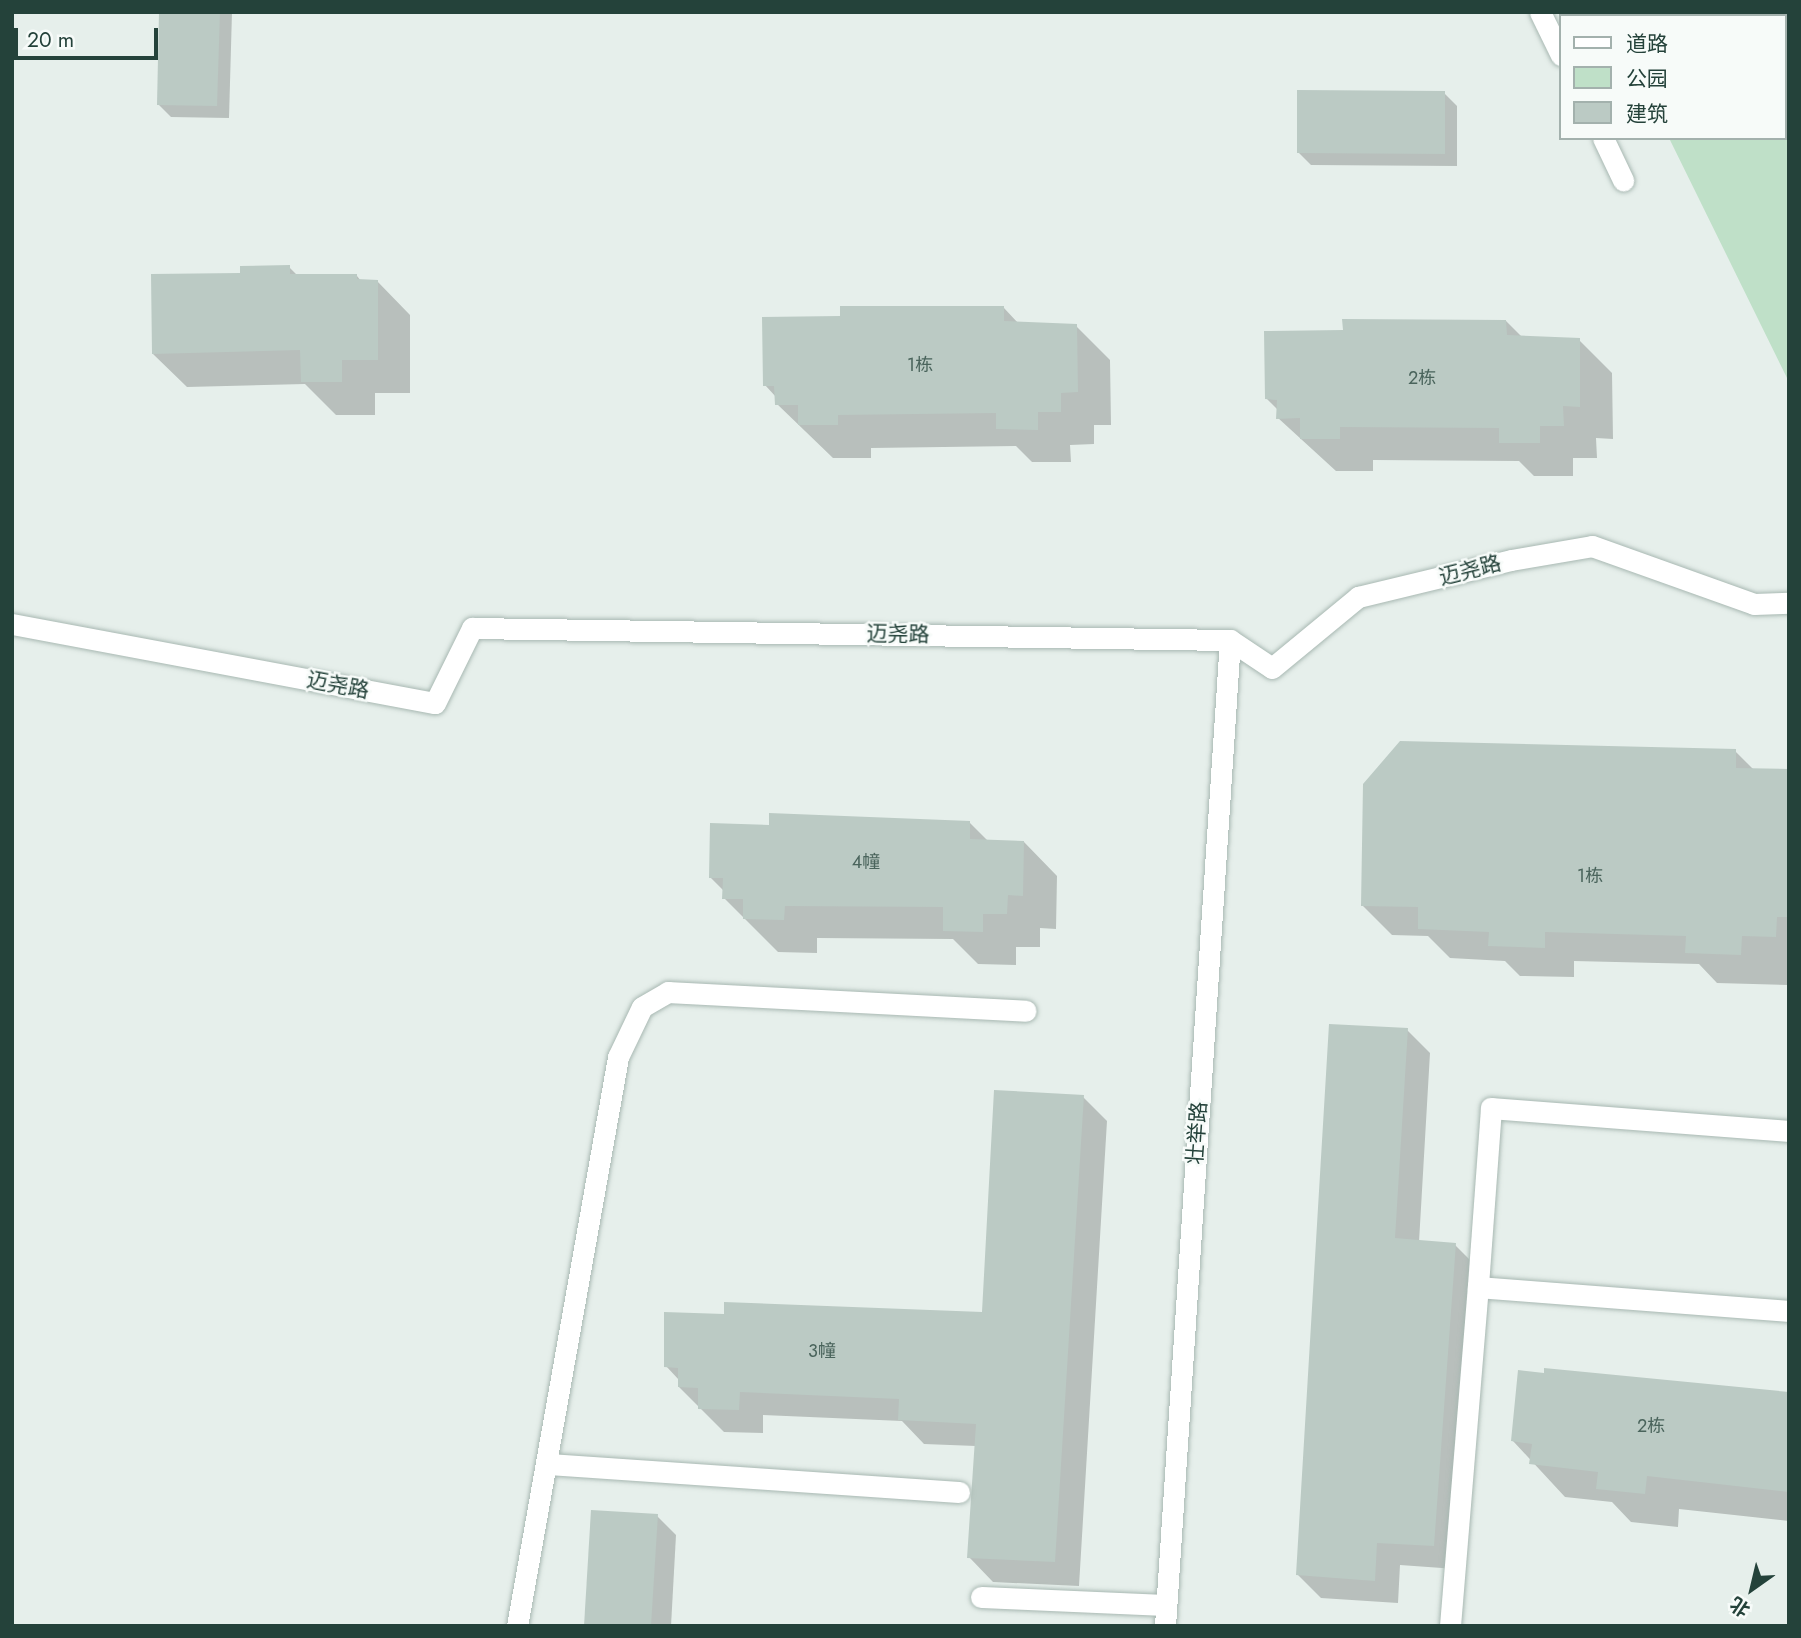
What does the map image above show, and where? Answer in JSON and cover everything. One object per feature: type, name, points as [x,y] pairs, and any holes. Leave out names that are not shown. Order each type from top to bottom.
[{"type":"street","points":[[1540,12],[1560,53]]},
{"type":"street","points":[[1604,140],[1623,180]]},
{"type":"street","name":"迈尧路","points":[[12,624],[435,703],[472,628],[1230,640],[1272,668],[1357,597],[1511,560],[1592,546],[1754,604],[1789,603]]},
{"type":"street","name":"壮举路","points":[[1165,1615],[1230,640]]},
{"type":"street","points":[[517,1626],[548,1464],[618,1057],[642,1007],[668,992],[1025,1011]]},
{"type":"street","points":[[1450,1626],[1491,1108],[1789,1131]]},
{"type":"street","points":[[1478,1287],[1789,1311]]},
{"type":"street","points":[[548,1464],[959,1492]]},
{"type":"street","points":[[981,1597],[1165,1615]]},
{"type":"green space","points":[[1607,12],[1789,12],[1789,382],[1670,140],[1787,140],[1787,14]]},
{"type":"building","points":[[159,12],[220,12],[217,106],[157,105]]},
{"type":"building","points":[[1297,90],[1445,91],[1445,154],[1297,153]]},
{"type":"building","points":[[290,265],[290,274],[357,274],[357,279],[378,280],[378,360],[342,360],[342,382],[301,382],[300,350],[152,354],[151,274],[240,273],[240,266]]},
{"type":"building","points":[[840,306],[1004,306],[1004,321],[1077,324],[1078,392],[1061,393],[1061,412],[1038,412],[1038,430],[996,429],[996,413],[838,415],[838,425],[798,425],[798,405],[775,405],[774,386],[763,386],[762,317],[840,316]]},
{"type":"building","points":[[1342,319],[1506,320],[1507,335],[1580,338],[1580,407],[1563,406],[1564,426],[1540,426],[1540,443],[1499,443],[1499,428],[1340,427],[1340,439],[1300,439],[1300,418],[1276,419],[1277,400],[1265,399],[1264,331],[1343,330]]},
{"type":"building","points":[[1400,741],[1736,749],[1736,768],[1789,769],[1789,917],[1777,917],[1776,937],[1742,936],[1741,955],[1685,953],[1686,936],[1545,932],[1545,948],[1488,946],[1489,932],[1418,929],[1418,907],[1361,906],[1363,784]]},
{"type":"building","points":[[769,813],[970,821],[970,839],[1024,841],[1023,896],[1008,895],[1007,914],[983,914],[983,932],[943,931],[943,907],[785,906],[784,920],[743,919],[743,899],[722,899],[723,878],[709,878],[710,823],[769,825]]},
{"type":"building","points":[[1329,1024],[1408,1028],[1395,1238],[1456,1243],[1434,1546],[1377,1543],[1375,1581],[1296,1575]]},
{"type":"building","points":[[994,1090],[1084,1095],[1055,1562],[967,1558],[976,1424],[898,1420],[899,1399],[740,1392],[739,1410],[698,1409],[698,1388],[678,1387],[678,1368],[664,1367],[664,1312],[724,1314],[724,1302],[982,1312]]},
{"type":"building","points":[[1544,1368],[1789,1392],[1789,1492],[1647,1476],[1645,1494],[1596,1489],[1598,1472],[1529,1464],[1532,1444],[1511,1441],[1518,1370],[1544,1373]]},
{"type":"building","points":[[591,1510],[658,1514],[651,1626],[584,1626]]}]
